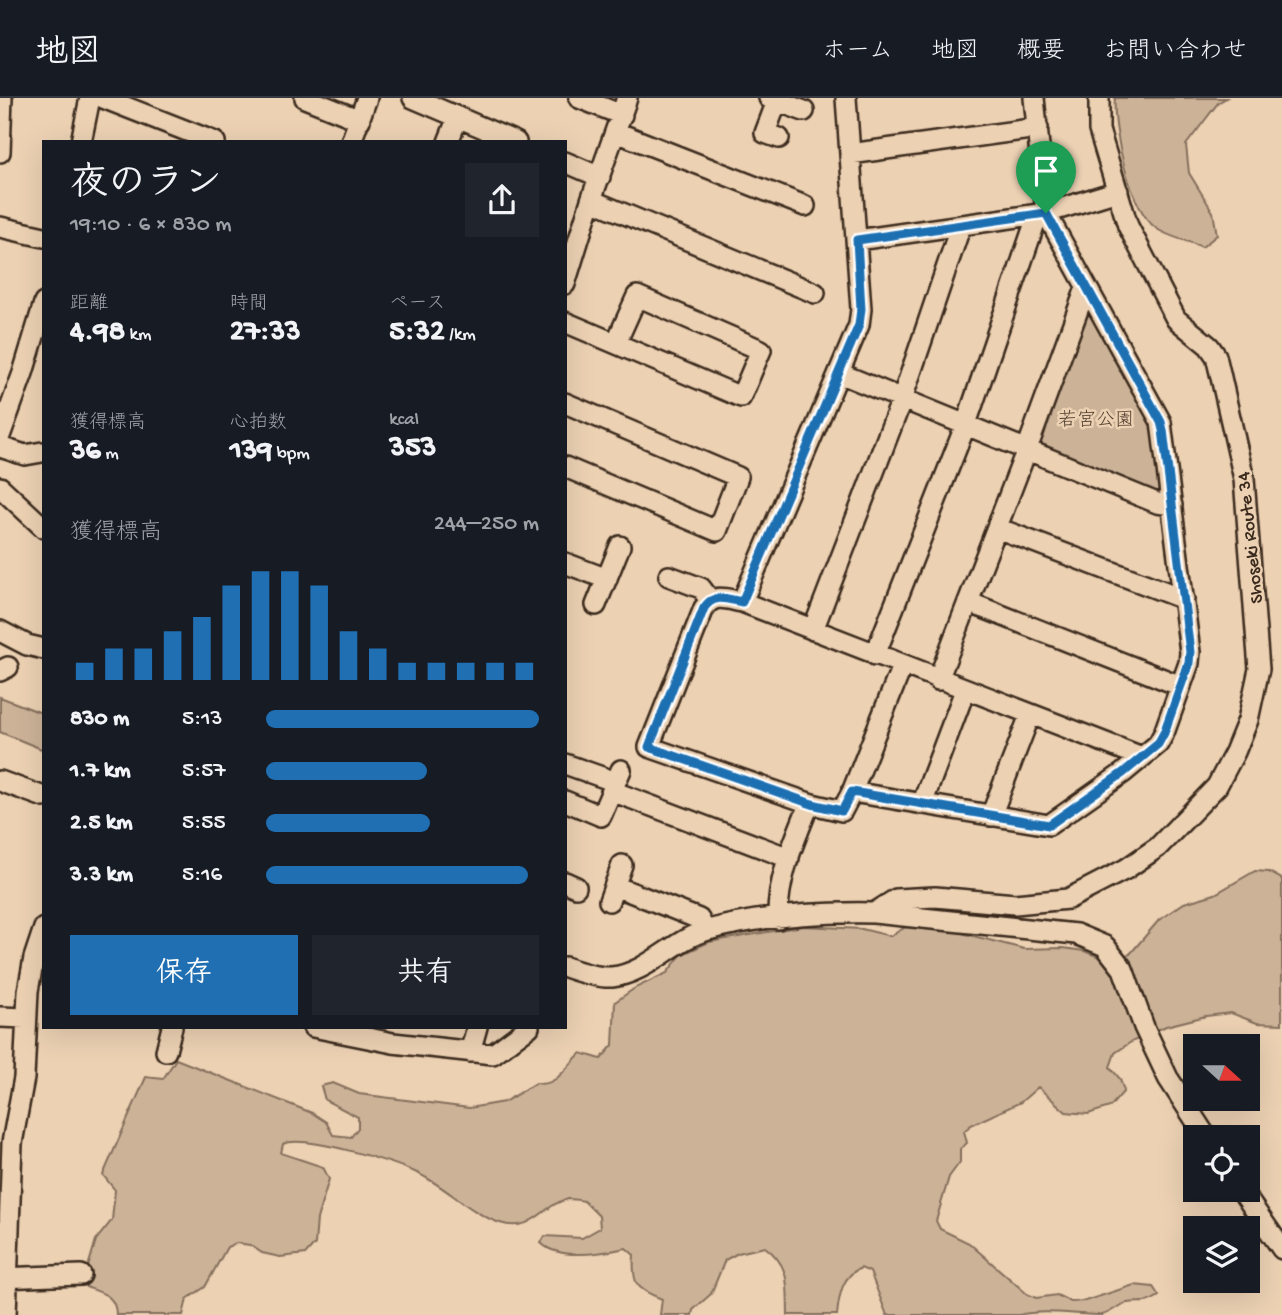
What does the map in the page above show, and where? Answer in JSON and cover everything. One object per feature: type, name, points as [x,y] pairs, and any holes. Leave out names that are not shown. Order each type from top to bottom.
[{"type":"street","points":[[0,152],[2,98]]},
{"type":"street","points":[[81,140],[90,98]]},
{"type":"street","points":[[103,98],[217,137]]},
{"type":"street","points":[[305,98],[360,120]]},
{"type":"street","points":[[352,140],[367,98]]},
{"type":"street","points":[[413,98],[511,140]]},
{"type":"street","points":[[579,98],[622,115],[805,206]]},
{"type":"street","points":[[742,602],[859,325],[861,309],[846,98]]},
{"type":"street","points":[[876,655],[966,425],[1042,214],[1034,98]]},
{"type":"street","name":"Shoseki Route 34","points":[[874,913],[896,899],[935,897],[1015,904],[1050,902],[1068,899],[1092,887],[1126,869],[1158,847],[1205,801],[1217,786],[1248,720],[1259,669],[1252,560],[1244,479],[1219,365],[1209,346],[1176,319],[1128,226],[1099,130],[1099,98]]},
{"type":"street","points":[[779,138],[765,132],[773,99],[804,111]]},
{"type":"street","points":[[567,271],[573,231],[591,201],[622,115]]},
{"type":"street","points":[[449,140],[458,117]]},
{"type":"street","points":[[850,153],[1038,128]]},
{"type":"street","points":[[567,163],[600,177]]},
{"type":"street","points":[[857,240],[1042,214],[1118,191]]},
{"type":"street","points":[[591,201],[815,293]]},
{"type":"street","points":[[852,792],[1049,825],[1123,773],[1158,744],[1189,663],[1184,599],[1161,422],[1087,288],[1042,214]]},
{"type":"street","points":[[813,630],[902,398],[961,225]]},
{"type":"street","points":[[0,227],[42,237]]},
{"type":"street","points":[[938,680],[1087,288]]},
{"type":"street","points":[[567,323],[741,397],[761,350],[637,296],[616,343]]},
{"type":"street","points":[[0,436],[38,349],[42,318]]},
{"type":"street","points":[[839,373],[1157,503],[1172,505]]},
{"type":"street","points":[[567,404],[738,477],[717,531],[567,468]]},
{"type":"street","points":[[0,447],[25,455],[42,452]]},
{"type":"street","points":[[0,487],[42,526]]},
{"type":"street","points":[[997,528],[1184,599]]},
{"type":"street","points":[[596,605],[620,546]]},
{"type":"street","points":[[567,564],[607,579]]},
{"type":"street","points":[[669,576],[701,588],[710,600]]},
{"type":"street","points":[[902,666],[842,811],[812,804],[649,747],[704,608],[716,597],[742,602],[1142,757]]},
{"type":"street","points":[[968,602],[1181,686]]},
{"type":"street","points":[[0,631],[27,645],[42,649]]},
{"type":"street","points":[[922,804],[965,690]]},
{"type":"street","points":[[991,816],[1030,715]]},
{"type":"street","points":[[567,765],[616,781],[789,858]]},
{"type":"street","points":[[0,781],[42,796]]},
{"type":"street","points":[[567,802],[601,816],[616,781]]},
{"type":"street","points":[[778,919],[777,896],[806,813],[812,804]]},
{"type":"street","points":[[622,865],[612,894],[699,919],[705,930]]},
{"type":"street","points":[[567,974],[610,977],[626,974],[705,930],[751,921],[841,913],[874,913],[1076,934],[1105,946],[1123,969],[1144,1027],[1168,1078],[1199,1125]]},
{"type":"street","points":[[6,1315],[6,1152],[24,1078],[25,1018],[34,958],[42,934]]},
{"type":"street","points":[[0,1017],[25,1018]]},
{"type":"street","points":[[166,1051],[172,1029]]},
{"type":"street","points":[[327,1029],[396,1035],[470,1052],[493,1054],[526,1029]]},
{"type":"street","points":[[470,1052],[476,1029]]},
{"type":"street","points":[[1249,1202],[1282,1249]]},
{"type":"street","points":[[4,1278],[81,1275]]},
{"type":"green space","points":[[1115,98],[1226,98],[1218,103],[1186,145],[1189,173],[1213,212],[1217,235],[1202,247],[1157,229],[1147,219],[1125,168],[1116,129]]},
{"type":"green space","name":"若宮公園","points":[[1087,297],[1157,428],[1164,491],[1154,496],[1032,446]]},
{"type":"green space","points":[[0,697],[42,713],[42,749],[0,732]]},
{"type":"green space","points":[[1255,871],[1269,872],[1282,879],[1282,1024],[1257,1023],[1231,1013],[1166,1026],[1131,1042],[1115,1053],[1110,1067],[1120,1079],[1124,1091],[1110,1107],[1088,1114],[1066,1112],[1038,1087],[1021,1102],[971,1125],[964,1131],[967,1143],[960,1149],[960,1162],[949,1177],[936,1221],[940,1229],[969,1243],[1027,1294],[1036,1298],[1057,1295],[1071,1302],[1085,1301],[1134,1285],[1153,1287],[1159,1296],[1150,1301],[1127,1303],[1102,1315],[1049,1312],[1019,1315],[887,1315],[870,1272],[861,1268],[846,1281],[840,1294],[837,1315],[788,1315],[786,1277],[779,1262],[765,1247],[738,1253],[725,1260],[711,1294],[693,1310],[692,1315],[660,1315],[662,1299],[646,1292],[637,1284],[634,1255],[626,1248],[570,1254],[549,1249],[541,1243],[545,1236],[582,1238],[600,1228],[599,1216],[584,1201],[568,1199],[559,1202],[521,1225],[500,1223],[478,1213],[428,1178],[406,1168],[329,1146],[294,1142],[283,1144],[281,1153],[323,1167],[329,1179],[317,1219],[315,1244],[306,1254],[280,1257],[262,1253],[250,1245],[236,1243],[227,1247],[205,1287],[187,1299],[183,1315],[116,1315],[111,1299],[86,1287],[88,1267],[96,1240],[112,1220],[115,1190],[103,1175],[146,1077],[163,1079],[176,1059],[312,1113],[326,1122],[333,1135],[351,1137],[358,1128],[358,1117],[325,1100],[321,1086],[333,1083],[359,1094],[469,1108],[504,1102],[536,1083],[543,1084],[556,1079],[581,1053],[601,1059],[613,1045],[615,1002],[635,988],[667,973],[681,955],[709,942],[803,926],[862,929],[890,936],[906,927],[942,928],[1024,949],[1063,948],[1084,951],[1107,960],[1130,954],[1159,920],[1184,903],[1215,894]]},
{"type":"route","points":[[1046,213],[1163,430],[1190,652],[1189,663],[1158,744],[1123,773],[1049,825],[852,792],[842,811],[812,804],[649,747],[704,608],[716,597],[742,602],[859,325],[861,309],[857,240],[1046,213]]}]
